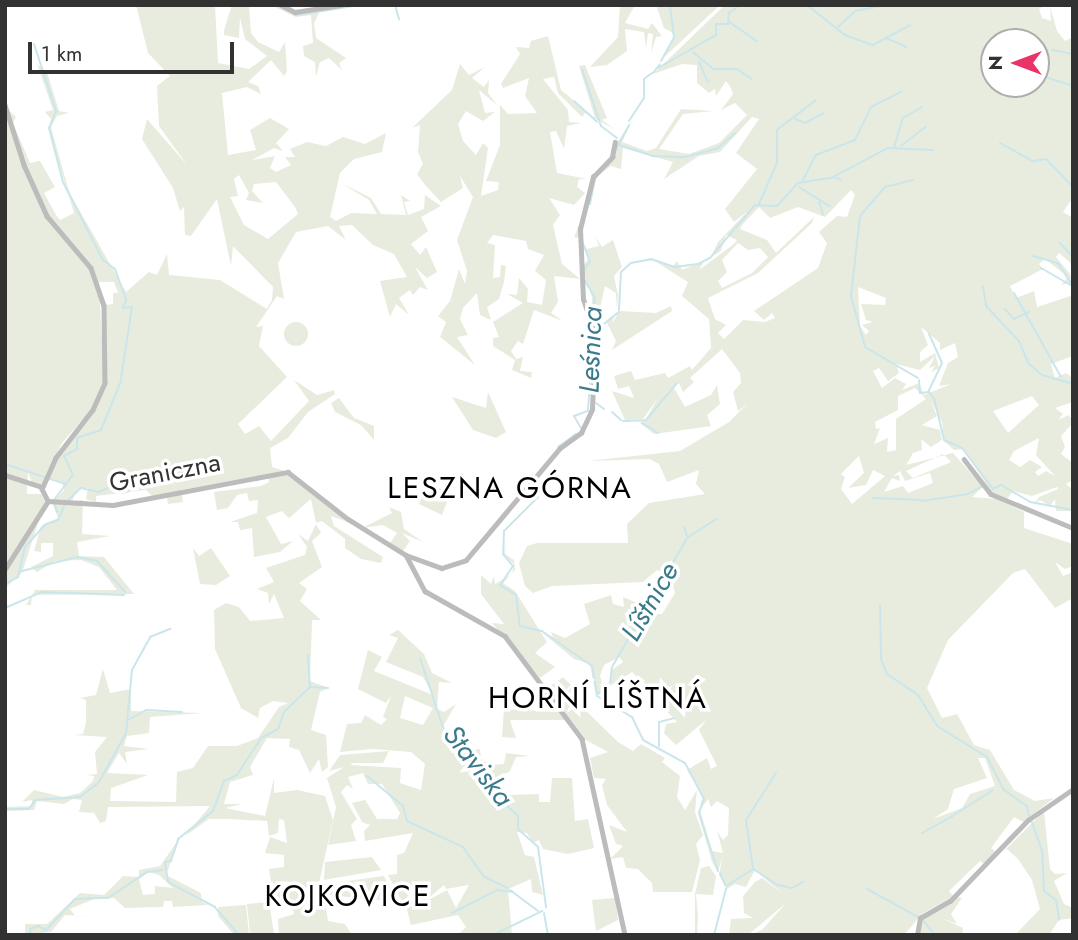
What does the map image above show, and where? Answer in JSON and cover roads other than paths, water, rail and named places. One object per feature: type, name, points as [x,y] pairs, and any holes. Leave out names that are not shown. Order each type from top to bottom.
[{"type":"street","points":[[281,5],[295,12],[341,5]]},
{"type":"street","points":[[5,105],[40,201],[77,257],[91,268],[102,294],[106,377],[93,410],[66,439],[43,487]]},
{"type":"street","points":[[406,555],[442,568],[466,559],[531,486],[560,448],[581,433],[592,409],[590,322],[582,293],[581,239],[593,177],[612,157],[615,142]]},
{"type":"street","points":[[964,459],[984,485],[1020,510],[1073,527]]},
{"type":"street","name":"Graniczna","points":[[52,502],[113,505],[282,472],[406,555]]},
{"type":"street","points":[[5,475],[43,487],[52,502],[5,569]]},
{"type":"street","points":[[406,555],[423,589],[501,632],[582,738],[625,935]]},
{"type":"street","points":[[917,935],[920,918],[975,879],[1028,820],[1073,789]]},
{"type":"waterway","points":[[287,10],[298,15],[359,5]]},
{"type":"waterway","points":[[395,5],[399,19]]},
{"type":"waterway","name":"Leśnica","points":[[661,61],[674,38],[670,5]]},
{"type":"waterway","points":[[658,68],[716,35],[716,24],[728,24],[729,13],[740,5]]},
{"type":"waterway","points":[[807,5],[845,35],[873,45],[910,25]]},
{"type":"waterway","points":[[838,27],[855,11],[887,5]]},
{"type":"waterway","points":[[728,21],[757,41]]},
{"type":"waterway","points":[[886,38],[906,47]]},
{"type":"waterway","points":[[34,44],[56,111],[49,128],[63,182],[103,260],[115,269],[126,300],[123,308],[132,307],[121,378]]},
{"type":"waterway","points":[[1052,50],[1073,54]]},
{"type":"waterway","points":[[693,52],[713,69],[737,69],[752,79]]},
{"type":"waterway","points":[[699,62],[708,82]]},
{"type":"waterway","name":"Leśnica","points":[[653,73],[660,64]]},
{"type":"waterway","points":[[582,69],[601,126],[617,138]]},
{"type":"waterway","name":"Leśnica","points":[[629,121],[644,98],[644,79],[652,73]]},
{"type":"waterway","points":[[1050,79],[1073,86]]},
{"type":"waterway","points":[[803,180],[816,155],[855,140],[871,107],[901,92]]},
{"type":"waterway","points":[[759,204],[777,163],[777,130],[816,100]]},
{"type":"waterway","points":[[574,101],[597,122]]},
{"type":"waterway","points":[[894,147],[903,118],[922,107]]},
{"type":"waterway","points":[[795,119],[805,123],[824,113]]},
{"type":"waterway","name":"Leśnica","points":[[608,165],[629,125]]},
{"type":"waterway","points":[[901,146],[925,127]]},
{"type":"waterway","points":[[619,145],[652,156],[685,157],[718,148],[735,133]]},
{"type":"waterway","points":[[1000,143],[1033,161],[1046,159],[1073,187]]},
{"type":"waterway","points":[[619,310],[621,272],[631,263],[651,259],[674,267],[698,264],[710,258],[755,205],[777,206],[798,183],[831,178],[888,148],[933,150]]},
{"type":"waterway","points":[[833,177],[842,180]]},
{"type":"waterway","name":"Leśnica","points":[[590,204],[595,179]]},
{"type":"waterway","points":[[913,180],[885,187],[860,216],[851,296],[865,347],[918,378]]},
{"type":"waterway","points":[[799,187],[829,206]]},
{"type":"waterway","points":[[819,202],[823,214]]},
{"type":"waterway","points":[[1060,243],[1073,257]]},
{"type":"waterway","name":"Leśnica","points":[[583,244],[590,261],[584,270]]},
{"type":"waterway","points":[[1033,256],[1058,263],[1073,286]]},
{"type":"waterway","points":[[1041,268],[1070,285]]},
{"type":"waterway","name":"Leśnica","points":[[584,279],[595,298],[592,320]]},
{"type":"waterway","points":[[983,286],[986,306],[1019,341],[1029,364],[1042,375],[1073,384]]},
{"type":"waterway","points":[[1014,293],[1061,377]]},
{"type":"waterway","points":[[1005,309],[1014,319],[1029,312]]},
{"type":"waterway","points":[[596,330],[619,312]]},
{"type":"waterway","points":[[929,334],[942,363],[929,390]]},
{"type":"waterway","name":"Leśnica","points":[[581,428],[574,416],[588,411],[592,349]]},
{"type":"waterway","points":[[919,380],[920,393],[929,392],[934,398],[944,440],[962,448],[993,489],[1001,485],[1030,502],[1073,510]]},
{"type":"waterway","points":[[57,512],[54,500],[73,475],[64,456],[77,449],[77,438],[101,430],[121,381]]},
{"type":"waterway","points":[[623,421],[646,420],[677,383]]},
{"type":"waterway","points":[[596,403],[604,409]]},
{"type":"waterway","points":[[612,412],[621,420]]},
{"type":"waterway","points":[[642,423],[658,433]]},
{"type":"waterway","name":"Leśnica","points":[[558,447],[576,434]]},
{"type":"waterway","points":[[5,464],[65,484]]},
{"type":"waterway","points":[[531,484],[538,497],[504,531],[503,554],[513,566],[500,585],[516,595],[520,626],[542,631],[592,666],[597,695]]},
{"type":"waterway","points":[[922,501],[968,494],[984,485]]},
{"type":"waterway","points":[[68,500],[81,488],[99,492],[110,487],[122,493],[140,487]]},
{"type":"waterway","points":[[873,498],[922,500]]},
{"type":"waterway","points":[[5,584],[18,577],[25,547],[46,524],[58,520],[65,504]]},
{"type":"waterway","name":"Líštnice","points":[[598,694],[610,683],[612,667],[687,538],[716,519]]},
{"type":"waterway","points":[[684,527],[687,536]]},
{"type":"waterway","points":[[22,571],[77,557],[97,561],[125,592]]},
{"type":"waterway","points":[[5,608],[42,592],[124,595]]},
{"type":"waterway","points":[[880,605],[881,659],[887,674],[918,695],[937,726],[987,757],[1004,790],[1027,806],[1029,816]]},
{"type":"waterway","points":[[5,809],[29,809],[35,800],[80,797],[99,782],[126,733],[132,670],[150,637],[170,629]]},
{"type":"waterway","points":[[239,935],[215,907],[168,882],[165,862],[171,861],[178,839],[213,811],[224,781],[237,775],[261,738],[278,729],[284,712],[310,687],[308,655]]},
{"type":"waterway","name":"Staviska","points":[[420,658],[443,727],[462,755],[483,766],[496,796],[518,816],[518,829],[538,847],[546,907]]},
{"type":"waterway","points":[[310,687],[328,688]]},
{"type":"waterway","name":"Líštnice","points":[[597,696],[632,717],[643,740],[685,763],[704,799],[699,813],[718,871]]},
{"type":"waterway","points":[[128,720],[146,710],[182,712]]},
{"type":"waterway","points":[[659,746],[659,722],[675,718]]},
{"type":"waterway","points":[[726,886],[753,869],[746,820],[776,773]]},
{"type":"waterway","points":[[367,776],[403,806],[407,821],[463,847],[483,876],[508,888]]},
{"type":"waterway","points":[[954,815],[993,790]]},
{"type":"waterway","points":[[922,833],[953,816]]},
{"type":"waterway","points":[[1031,820],[1042,850],[1044,891],[1056,900],[1059,920]]},
{"type":"waterway","points":[[753,869],[778,885],[792,888],[803,882]]},
{"type":"waterway","points":[[31,935],[30,929],[38,926],[46,930],[75,899],[108,898],[147,872],[163,870]]},
{"type":"waterway","name":"Líštnice","points":[[720,873],[725,885]]},
{"type":"waterway","name":"Líštnice","points":[[714,935],[726,889]]},
{"type":"waterway","points":[[867,889],[918,917]]},
{"type":"waterway","points":[[452,913],[497,890],[513,892]]},
{"type":"waterway","points":[[510,890],[538,911]]},
{"type":"waterway","points":[[493,935],[542,911]]},
{"type":"waterway","name":"Staviska","points":[[544,913],[548,935]]},
{"type":"waterway","points":[[922,919],[935,935]]},
{"type":"district","name":"LESZNA GÓRNA","points":[[510,488]]},
{"type":"district","name":"HORNÍ LÍŠTNÁ","points":[[598,698]]},
{"type":"district","name":"KOJKOVICE","points":[[348,896]]}]
